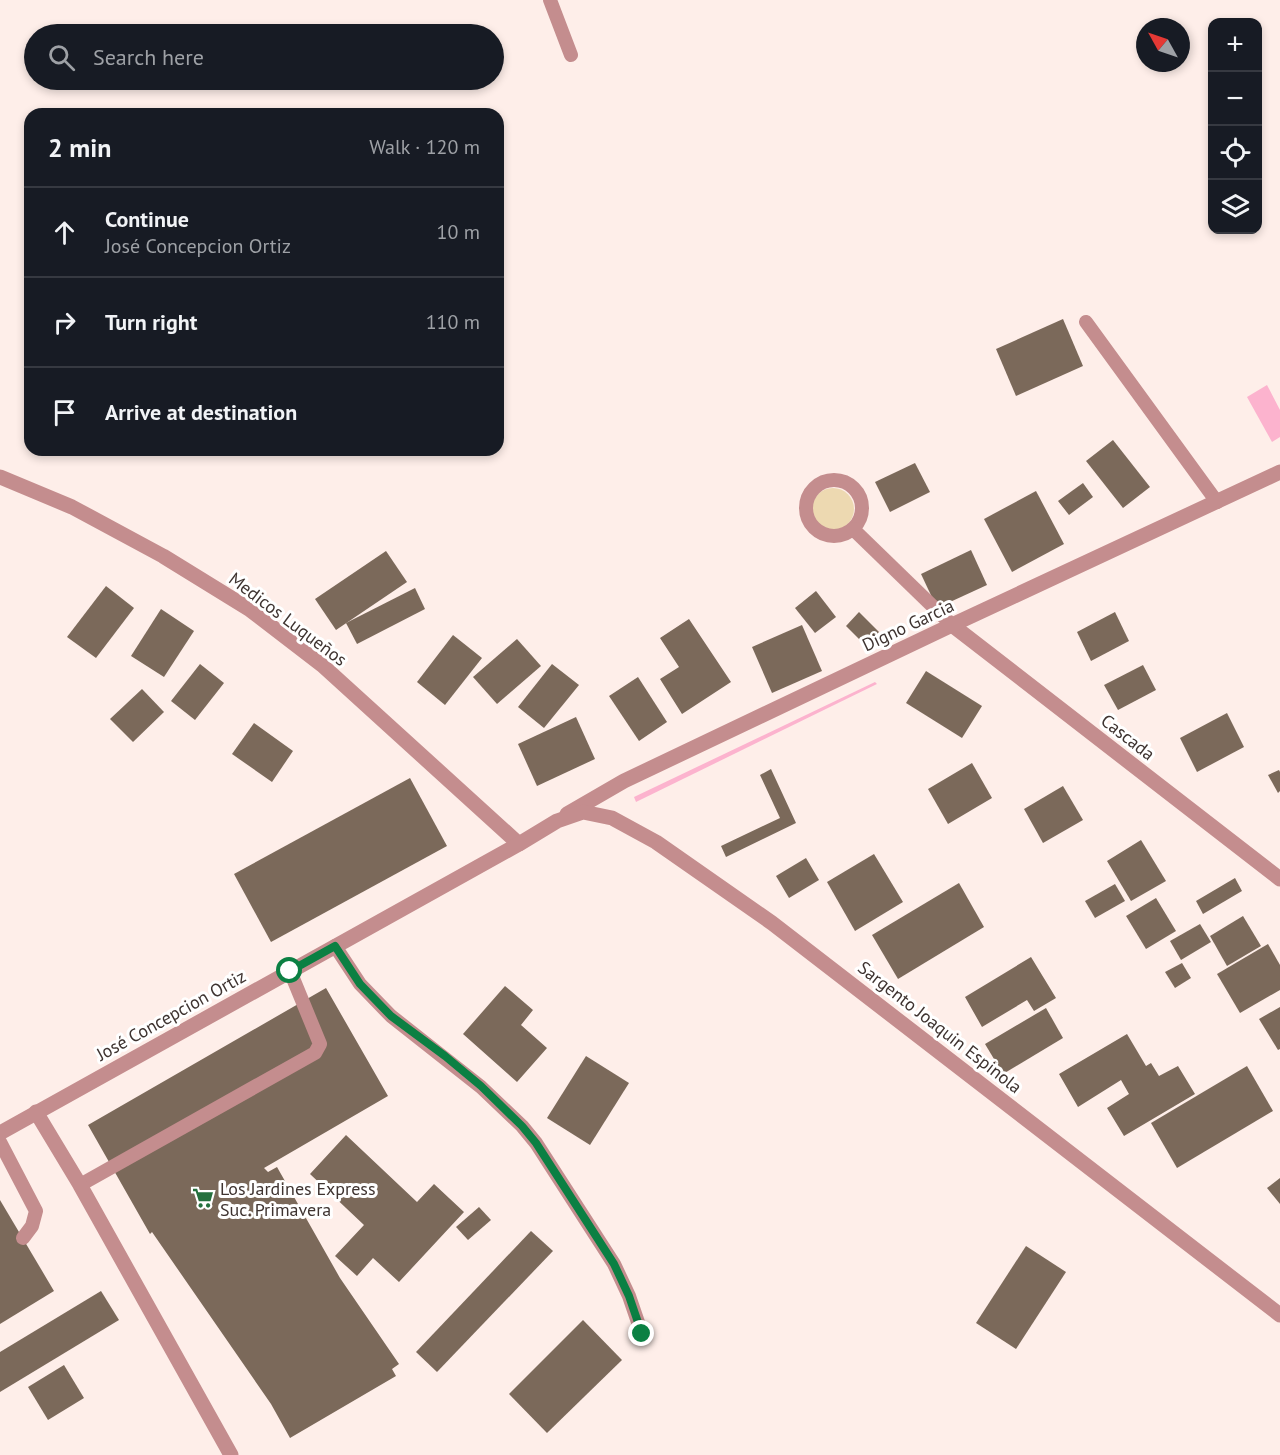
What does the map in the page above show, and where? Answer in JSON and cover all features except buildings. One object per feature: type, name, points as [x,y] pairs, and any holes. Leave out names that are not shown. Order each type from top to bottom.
[{"type":"street","name":"Digno Garcia","points":[[519,844],[624,781],[1280,472]]},
{"type":"street","name":"Medicos Luqueños","points":[[0,477],[72,507],[163,556],[249,609],[322,665],[519,844]]},
{"type":"street","name":"Cascada","points":[[952,625],[1280,879]]},
{"type":"street","name":"Sargento Joaquin Espinola","points":[[557,820],[583,812],[612,818],[656,842],[771,922],[1280,1315]]},
{"type":"street","name":"José Concepcion Ortiz","points":[[0,1133],[519,844]]},
{"type":"street","points":[[36,1112],[80,1185],[231,1455]]},
{"type":"lane","points":[[550,0],[572,55]]},
{"type":"lane","points":[[1086,322],[1217,502]]},
{"type":"lane","points":[[827,480],[845,482],[853,487],[862,503],[862,513],[853,529],[845,534],[827,536],[811,526],[805,508],[812,490],[827,480]]},
{"type":"lane","points":[[853,529],[952,625]]},
{"type":"lane","points":[[335,946],[360,984],[391,1016],[481,1086],[536,1143],[614,1264],[629,1296],[642,1334]]},
{"type":"lane","points":[[80,1185],[315,1053],[320,1044],[290,971]]},
{"type":"lane","points":[[0,1143],[36,1211],[32,1226],[23,1238]]},
{"type":"shaded area","points":[[1267,385],[1280,410],[1280,437],[1272,442],[1247,397]]},
{"type":"shaded area","points":[[833,488],[848,494],[854,509],[848,524],[833,530],[818,524],[812,509],[818,494]]},
{"type":"shaded area","points":[[875,682],[877,684],[636,802],[634,797]]},
{"type":"place","name":"Los Jardines Express Suc. Primavera","points":[[203,1198]]},
{"type":"route","points":[[290,971],[335,946],[360,984],[391,1016],[481,1086],[522,1126],[547,1158],[614,1264],[629,1296],[642,1334]]}]
